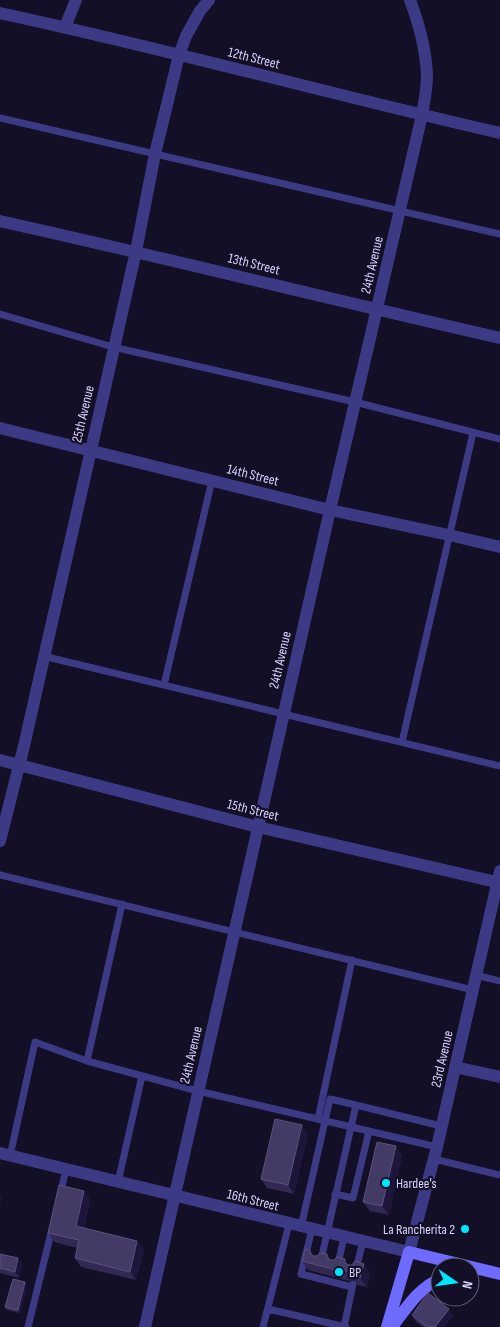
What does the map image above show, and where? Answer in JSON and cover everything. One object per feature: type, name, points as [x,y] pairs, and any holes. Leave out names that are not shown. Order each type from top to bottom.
[{"type":"main road","name":"16th Street","points":[[409,1252],[430,1257]]},
{"type":"main road","points":[[387,1327],[409,1252]]},
{"type":"main road","name":"16th Street","points":[[480,1270],[500,1274]]},
{"type":"main road","points":[[392,1327],[419,1293],[430,1285]]},
{"type":"street","points":[[65,27],[76,0]]},
{"type":"street","name":"25th Avenue","points":[[0,841],[136,251],[155,154],[179,55],[186,36],[200,11],[209,0]]},
{"type":"street","name":"24th Avenue","points":[[145,1327],[283,714],[422,116],[427,77],[418,22],[410,0]]},
{"type":"street","name":"12th Street","points":[[0,13],[65,27],[422,116],[500,133]]},
{"type":"street","name":"13th Street","points":[[0,221],[136,251],[500,338]]},
{"type":"street","name":"14th Street","points":[[0,428],[330,510],[500,547]]},
{"type":"street","name":"15th Street","points":[[0,760],[258,827],[499,879]]},
{"type":"street","name":"23rd Avenue","points":[[409,1252],[442,1126],[499,879]]},
{"type":"street","points":[[455,1067],[500,1077]]},
{"type":"street","name":"16th Street","points":[[5,1154],[409,1252]]},
{"type":"lane","points":[[0,118],[500,234]]},
{"type":"lane","points":[[0,314],[113,347],[355,402],[500,439]]},
{"type":"lane","points":[[402,742],[473,433]]},
{"type":"lane","points":[[164,685],[212,480]]},
{"type":"lane","points":[[43,656],[500,766]]},
{"type":"lane","points":[[0,875],[473,990]]},
{"type":"lane","points":[[87,1061],[122,904]]},
{"type":"lane","points":[[263,1327],[300,1226],[352,960]]},
{"type":"lane","points":[[476,975],[500,981]]},
{"type":"lane","points":[[5,1154],[35,1042],[87,1061],[198,1091],[369,1131],[500,1175]]},
{"type":"lane","points":[[118,1182],[142,1076]]},
{"type":"lane","points":[[322,1120],[330,1099],[442,1126]]},
{"type":"lane","points":[[321,1260],[356,1105]]},
{"type":"lane","points":[[335,1194],[353,1198],[369,1131]]},
{"type":"lane","points":[[59,1198],[66,1170]]},
{"type":"lane","points":[[28,1327],[52,1225]]},
{"type":"lane","points":[[268,1309],[345,1327],[352,1285],[301,1274],[300,1226]]},
{"type":"lane","points":[[338,1264],[344,1237]]},
{"type":"lane","points":[[356,1269],[363,1241]]},
{"type":"building","points":[[275,1119],[302,1125],[288,1185],[261,1179]]},
{"type":"building","points":[[377,1142],[396,1146],[382,1206],[363,1202]]},
{"type":"building","points":[[59,1185],[84,1191],[76,1226],[137,1241],[130,1272],[75,1258],[79,1240],[48,1233]]},
{"type":"building","points":[[305,1249],[310,1250],[313,1256],[317,1256],[320,1253],[327,1254],[330,1260],[334,1260],[337,1257],[345,1259],[348,1265],[352,1265],[355,1261],[364,1264],[360,1278],[352,1276],[352,1273],[348,1270],[343,1272],[302,1261]]},
{"type":"building","points":[[0,1254],[18,1258],[15,1272],[0,1268]]},
{"type":"building","points":[[13,1279],[25,1282],[18,1310],[5,1307]]},
{"type":"building","points":[[428,1293],[430,1295],[430,1307],[446,1307],[449,1309],[435,1327],[427,1327],[412,1315]]},
{"type":"place","name":"Hardee's","points":[[386,1183]]},
{"type":"place","name":"La Rancherita 2","points":[[465,1229]]},
{"type":"place","name":"BP","points":[[339,1272]]}]
